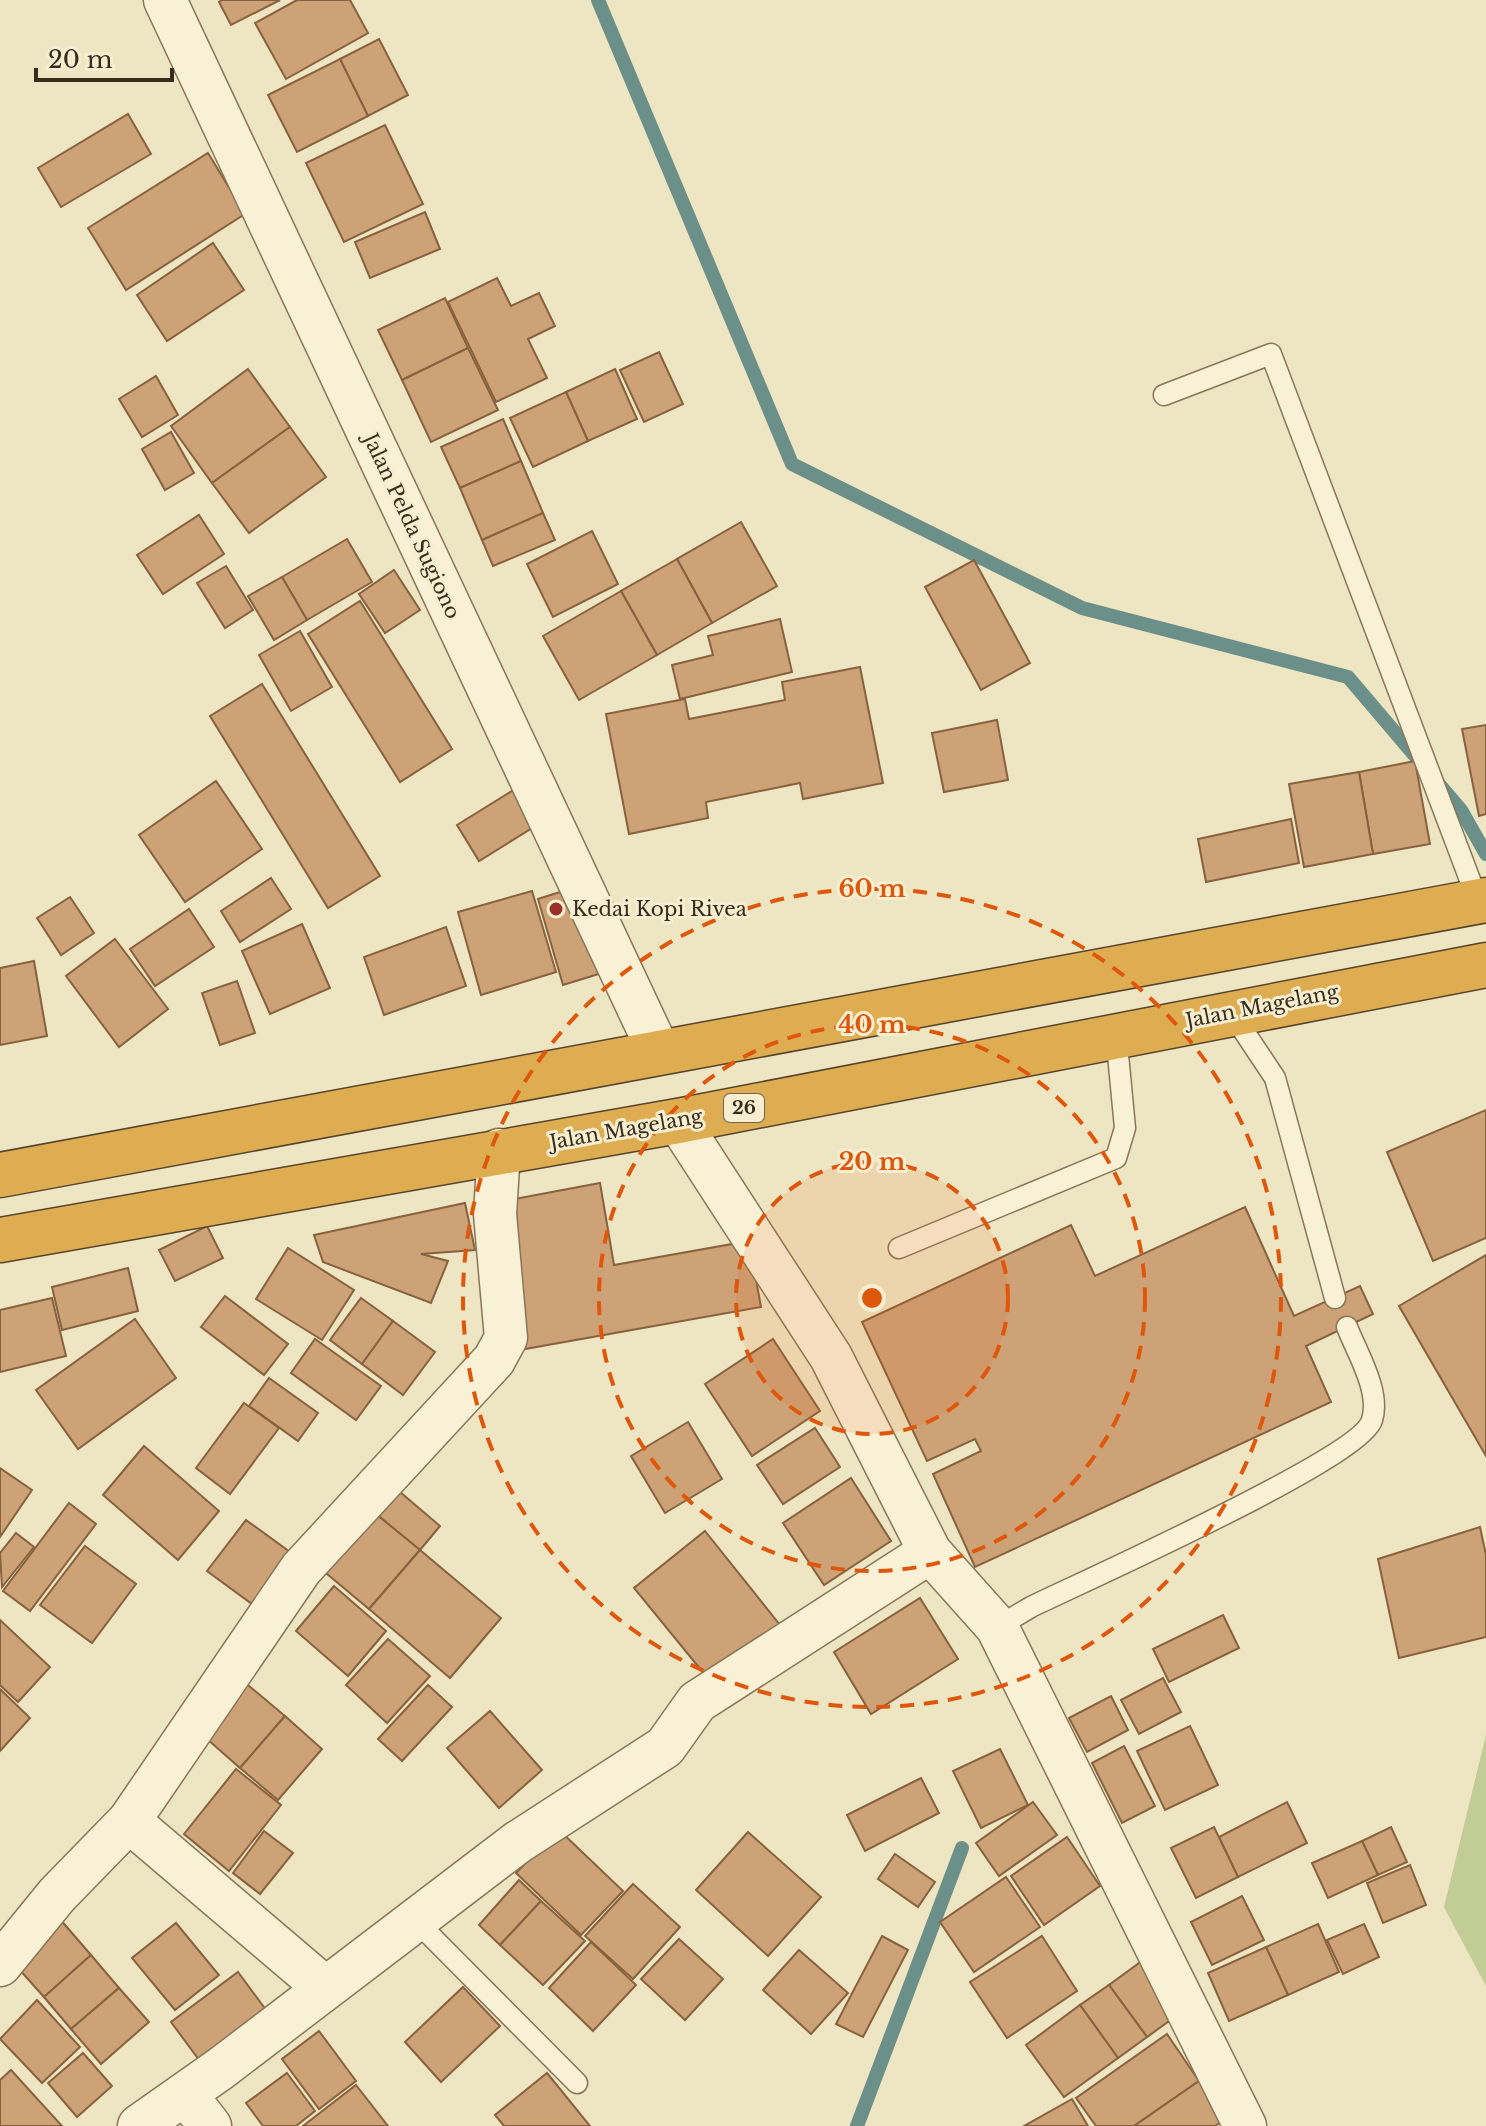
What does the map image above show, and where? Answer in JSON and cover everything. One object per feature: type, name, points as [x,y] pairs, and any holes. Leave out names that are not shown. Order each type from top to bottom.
[{"type":"highway","points":[[0,1175],[1482,900]]},
{"type":"highway","name":"Jalan Magelang","points":[[0,1240],[678,1121],[1486,965]]},
{"type":"street","name":"Jalan Pelda Sugiono","points":[[165,0],[659,1052]]},
{"type":"street","points":[[678,1121],[831,1357],[930,1552],[997,1627],[1245,2126]]},
{"type":"street","points":[[0,1965],[57,1895],[129,1821],[301,1569],[494,1360],[506,1338],[495,1214],[499,1150]]},
{"type":"street","points":[[139,2126],[198,2110],[324,1987],[518,1842],[665,1747],[697,1702],[930,1552]]},
{"type":"street","points":[[129,1821],[324,1987]]},
{"type":"lane","points":[[1164,395],[1271,354],[1482,900]]},
{"type":"lane","points":[[1231,1012],[1275,1078],[1335,1298]]},
{"type":"lane","points":[[899,1248],[1116,1158],[1125,1128],[1116,1034]]},
{"type":"lane","points":[[997,1627],[1031,1607],[1298,1476],[1356,1441],[1372,1422],[1374,1400],[1347,1327]]},
{"type":"lane","points":[[415,1920],[577,2083]]},
{"type":"green space","points":[[1486,1735],[1486,1986],[1444,1907]]},
{"type":"building","points":[[280,0],[231,25],[219,2]]},
{"type":"building","points":[[297,0],[350,0],[368,33],[286,79],[255,23]]},
{"type":"building","points":[[379,39],[408,95],[368,116],[340,59]]},
{"type":"building","points":[[340,59],[368,116],[297,152],[268,95]]},
{"type":"building","points":[[128,114],[151,154],[61,207],[38,168]]},
{"type":"building","points":[[385,125],[423,204],[344,242],[306,163]]},
{"type":"building","points":[[208,153],[245,214],[126,290],[88,228]]},
{"type":"building","points":[[425,212],[440,249],[370,278],[355,242]]},
{"type":"building","points":[[213,243],[244,290],[167,341],[137,295]]},
{"type":"building","points":[[497,278],[511,306],[539,293],[555,326],[528,339],[547,378],[496,402],[448,302]]},
{"type":"building","points":[[445,298],[468,348],[402,380],[378,330]]},
{"type":"building","points":[[468,348],[498,410],[431,442],[402,380]]},
{"type":"building","points":[[659,352],[683,404],[644,422],[620,370]]},
{"type":"building","points":[[248,369],[290,427],[212,483],[171,426]]},
{"type":"building","points":[[615,369],[637,419],[588,441],[566,392]]},
{"type":"building","points":[[156,376],[178,415],[142,437],[119,399]]},
{"type":"building","points":[[566,392],[588,441],[533,467],[510,418]]},
{"type":"building","points":[[503,419],[521,461],[460,488],[441,447]]},
{"type":"building","points":[[290,427],[326,477],[249,533],[212,483]]},
{"type":"building","points":[[171,432],[194,473],[165,490],[142,449]]},
{"type":"building","points":[[521,461],[543,513],[482,540],[460,488]]},
{"type":"building","points":[[543,513],[555,540],[493,566],[482,540]]},
{"type":"building","points":[[199,515],[224,554],[163,594],[137,555]]},
{"type":"building","points":[[741,522],[777,586],[712,623],[677,559]]},
{"type":"building","points":[[592,531],[618,584],[553,617],[527,564]]},
{"type":"building","points":[[347,539],[372,582],[307,620],[282,577]]},
{"type":"building","points":[[677,559],[712,623],[657,655],[621,591]]},
{"type":"building","points":[[974,560],[1030,663],[981,690],[925,587]]},
{"type":"building","points":[[226,566],[253,610],[225,628],[197,583]]},
{"type":"building","points":[[394,570],[420,610],[385,633],[359,594]]},
{"type":"building","points":[[282,577],[307,620],[274,640],[248,596]]},
{"type":"building","points":[[621,591],[657,655],[579,700],[543,636]]},
{"type":"building","points":[[360,601],[452,749],[400,782],[308,634]]},
{"type":"building","points":[[780,619],[792,672],[680,699],[672,665],[713,655],[708,636]]},
{"type":"building","points":[[300,631],[332,687],[291,711],[259,655]]},
{"type":"building","points":[[860,667],[883,783],[803,799],[800,783],[706,802],[708,818],[629,834],[606,714],[685,699],[689,719],[785,700],[782,682]]},
{"type":"building","points":[[262,684],[380,876],[328,908],[210,716]]},
{"type":"building","points":[[997,720],[1008,780],[944,792],[932,733]]},
{"type":"building","points":[[1486,725],[1486,814],[1479,816],[1462,729]]},
{"type":"building","points":[[1415,761],[1430,844],[1373,854],[1359,772]]},
{"type":"building","points":[[1359,772],[1373,854],[1304,867],[1289,784]]},
{"type":"building","points":[[216,781],[262,849],[185,902],[139,835]]},
{"type":"building","points":[[520,786],[542,822],[479,861],[457,825]]},
{"type":"building","points":[[1291,819],[1299,863],[1206,882],[1198,839]]},
{"type":"building","points":[[271,878],[291,909],[240,942],[221,911]]},
{"type":"building","points":[[579,886],[605,972],[563,985],[538,899]]},
{"type":"building","points":[[532,891],[556,972],[481,995],[458,912]]},
{"type":"building","points":[[70,897],[94,933],[61,955],[37,918]]},
{"type":"building","points":[[189,909],[214,947],[155,986],[130,949]]},
{"type":"building","points":[[302,924],[330,988],[270,1014],[242,951]]},
{"type":"building","points":[[446,927],[466,986],[384,1015],[364,957]]},
{"type":"building","points":[[115,939],[168,1009],[119,1047],[66,976]]},
{"type":"building","points":[[34,961],[47,1036],[0,1045],[0,968]]},
{"type":"building","points":[[237,981],[255,1033],[220,1045],[202,993]]},
{"type":"building","points":[[1486,1110],[1486,1238],[1433,1261],[1387,1152]]},
{"type":"building","points":[[600,1183],[614,1265],[749,1241],[761,1307],[525,1349],[499,1202]]},
{"type":"building","points":[[465,1203],[475,1250],[421,1254],[448,1261],[431,1303],[323,1262],[314,1235]]},
{"type":"building","points":[[1245,1207],[1294,1316],[1360,1286],[1373,1314],[1306,1346],[1331,1402],[975,1567],[933,1474],[981,1451],[975,1439],[927,1461],[862,1322],[1071,1225],[1095,1276]]},
{"type":"building","points":[[207,1226],[223,1258],[175,1281],[159,1250]]},
{"type":"building","points":[[288,1248],[354,1290],[322,1340],[256,1299]]},
{"type":"building","points":[[1486,1255],[1486,1456],[1399,1306]]},
{"type":"building","points":[[128,1268],[138,1311],[62,1330],[52,1287]]},
{"type":"building","points":[[225,1296],[288,1344],[264,1375],[201,1327]]},
{"type":"building","points":[[52,1298],[66,1356],[0,1372],[0,1310]]},
{"type":"building","points":[[361,1298],[393,1321],[362,1364],[330,1340]]},
{"type":"building","points":[[135,1319],[176,1378],[78,1449],[36,1390]]},
{"type":"building","points":[[393,1321],[435,1352],[403,1395],[362,1364]]},
{"type":"building","points":[[315,1339],[381,1386],[356,1420],[291,1373]]},
{"type":"building","points":[[773,1339],[820,1411],[752,1456],[705,1384]]},
{"type":"building","points":[[269,1378],[318,1413],[298,1441],[249,1406]]},
{"type":"building","points":[[244,1403],[279,1428],[230,1494],[196,1468]]},
{"type":"building","points":[[688,1422],[722,1479],[665,1513],[631,1456]]},
{"type":"building","points":[[815,1428],[840,1467],[783,1504],[757,1465]]},
{"type":"building","points":[[144,1446],[219,1511],[178,1560],[103,1495]]},
{"type":"building","points":[[0,1468],[32,1490],[0,1537]]},
{"type":"building","points":[[851,1478],[891,1541],[824,1585],[783,1523]]},
{"type":"building","points":[[386,1480],[440,1526],[420,1550],[365,1505]]},
{"type":"building","points":[[69,1503],[96,1524],[30,1611],[3,1591]]},
{"type":"building","points":[[365,1505],[420,1550],[369,1609],[315,1564]]},
{"type":"building","points":[[246,1520],[290,1552],[252,1604],[207,1571]]},
{"type":"building","points":[[1480,1527],[1486,1555],[1486,1637],[1399,1658],[1378,1559]]},
{"type":"building","points":[[705,1531],[780,1625],[710,1681],[634,1588]]},
{"type":"building","points":[[16,1533],[34,1547],[2,1587],[0,1553]]},
{"type":"building","points":[[85,1546],[136,1584],[92,1643],[40,1605]]},
{"type":"building","points":[[420,1550],[501,1618],[450,1678],[369,1609]]},
{"type":"building","points":[[334,1586],[386,1631],[348,1676],[296,1631]]},
{"type":"building","points":[[920,1598],[958,1659],[871,1714],[834,1652]]},
{"type":"building","points":[[1223,1615],[1239,1648],[1169,1682],[1153,1649]]},
{"type":"building","points":[[0,1620],[50,1667],[18,1702],[0,1685]]},
{"type":"building","points":[[388,1639],[430,1676],[387,1723],[346,1685]]},
{"type":"building","points":[[1163,1678],[1181,1712],[1139,1734],[1121,1700]]},
{"type":"building","points":[[242,1680],[285,1716],[240,1768],[199,1732]]},
{"type":"building","points":[[428,1685],[452,1707],[402,1761],[378,1739]]},
{"type":"building","points":[[0,1689],[30,1718],[0,1751]]},
{"type":"building","points":[[1111,1696],[1128,1730],[1087,1752],[1069,1718]]},
{"type":"building","points":[[490,1711],[542,1770],[499,1808],[447,1748]]},
{"type":"building","points":[[285,1716],[322,1749],[278,1800],[240,1768]]},
{"type":"building","points":[[1190,1726],[1218,1785],[1165,1810],[1137,1751]]},
{"type":"building","points":[[1124,1746],[1155,1806],[1122,1823],[1092,1763]]},
{"type":"building","points":[[1000,1749],[1028,1805],[981,1828],[953,1771]]},
{"type":"building","points":[[236,1769],[281,1805],[229,1871],[184,1834]]},
{"type":"building","points":[[921,1778],[939,1813],[865,1851],[847,1815]]},
{"type":"building","points":[[1033,1802],[1057,1835],[999,1876],[976,1843]]},
{"type":"building","points":[[1287,1802],[1307,1843],[1238,1877],[1219,1837]]},
{"type":"building","points":[[1214,1827],[1238,1877],[1196,1898],[1171,1848]]},
{"type":"building","points":[[1391,1827],[1407,1862],[1378,1875],[1362,1841]]},
{"type":"building","points":[[558,1829],[623,1891],[581,1935],[516,1873]]},
{"type":"building","points":[[264,1831],[293,1853],[260,1894],[233,1873]]},
{"type":"building","points":[[748,1832],[821,1897],[768,1956],[696,1890]]},
{"type":"building","points":[[1067,1837],[1100,1886],[1044,1925],[1011,1876]]},
{"type":"building","points":[[1362,1841],[1378,1875],[1328,1898],[1312,1863]]},
{"type":"building","points":[[895,1854],[935,1882],[918,1907],[878,1879]]},
{"type":"building","points":[[1410,1865],[1426,1905],[1383,1923],[1367,1883]]},
{"type":"building","points":[[1006,1877],[1040,1927],[974,1972],[940,1922]]},
{"type":"building","points":[[519,1880],[541,1901],[500,1945],[479,1925]]},
{"type":"building","points":[[633,1884],[680,1927],[633,1979],[585,1936]]},
{"type":"building","points":[[1242,1896],[1264,1940],[1212,1965],[1191,1922]]},
{"type":"building","points":[[541,1901],[585,1941],[543,1985],[500,1945]]},
{"type":"building","points":[[59,1918],[91,1955],[44,1997],[10,1959]]},
{"type":"building","points":[[176,1923],[219,1975],[175,2010],[132,1958]]},
{"type":"building","points":[[1318,1924],[1339,1972],[1288,1995],[1266,1947]]},
{"type":"building","points":[[1364,1924],[1379,1957],[1343,1974],[1327,1940]]},
{"type":"building","points":[[882,1936],[908,1950],[863,2037],[836,2024]]},
{"type":"building","points":[[1042,1936],[1077,1991],[1007,2038],[970,1982]]},
{"type":"building","points":[[679,1939],[723,1979],[685,2020],[641,1979]]},
{"type":"building","points":[[591,1942],[636,1985],[593,2031],[549,1988]]},
{"type":"building","points":[[1266,1947],[1288,1995],[1229,2021],[1208,1973]]},
{"type":"building","points":[[799,1950],[848,1993],[811,2034],[763,1990]]},
{"type":"building","points":[[91,1955],[119,1988],[71,2029],[44,1997]]},
{"type":"building","points":[[1146,1958],[1183,2011],[1147,2037],[1109,1985]]},
{"type":"building","points":[[238,1972],[275,2022],[208,2072],[171,2022]]},
{"type":"building","points":[[1109,1985],[1147,2037],[1118,2058],[1080,2005]]},
{"type":"building","points":[[463,1987],[500,2026],[441,2082],[405,2042]]},
{"type":"building","points":[[119,1988],[149,2022],[101,2064],[71,2029]]},
{"type":"building","points":[[37,2000],[80,2047],[42,2083],[0,2039]]},
{"type":"building","points":[[1080,2005],[1118,2058],[1064,2097],[1026,2045]]},
{"type":"building","points":[[319,2031],[356,2081],[319,2109],[282,2059]]},
{"type":"building","points":[[1167,2034],[1199,2081],[1134,2126],[1096,2126],[1076,2098]]},
{"type":"building","points":[[83,2053],[112,2086],[77,2117],[48,2083]]},
{"type":"building","points":[[11,2070],[62,2126],[0,2126],[0,2080]]},
{"type":"building","points":[[287,2073],[315,2111],[296,2126],[263,2126],[246,2103]]},
{"type":"building","points":[[547,2073],[590,2126],[504,2126],[495,2115]]},
{"type":"building","points":[[1199,2081],[1226,2119],[1215,2126],[1134,2126]]},
{"type":"building","points":[[356,2085],[388,2126],[303,2126]]},
{"type":"building","points":[[1072,2099],[1088,2126],[1024,2126]]},
{"type":"waterway","points":[[598,0],[792,464],[1082,608],[1348,677],[1422,764]]},
{"type":"waterway","points":[[1438,783],[1461,810],[1486,854]]},
{"type":"waterway","points":[[857,2126],[962,1848]]},
{"type":"place","name":"Kedai Kopi Rivea","points":[[556,909]]}]
